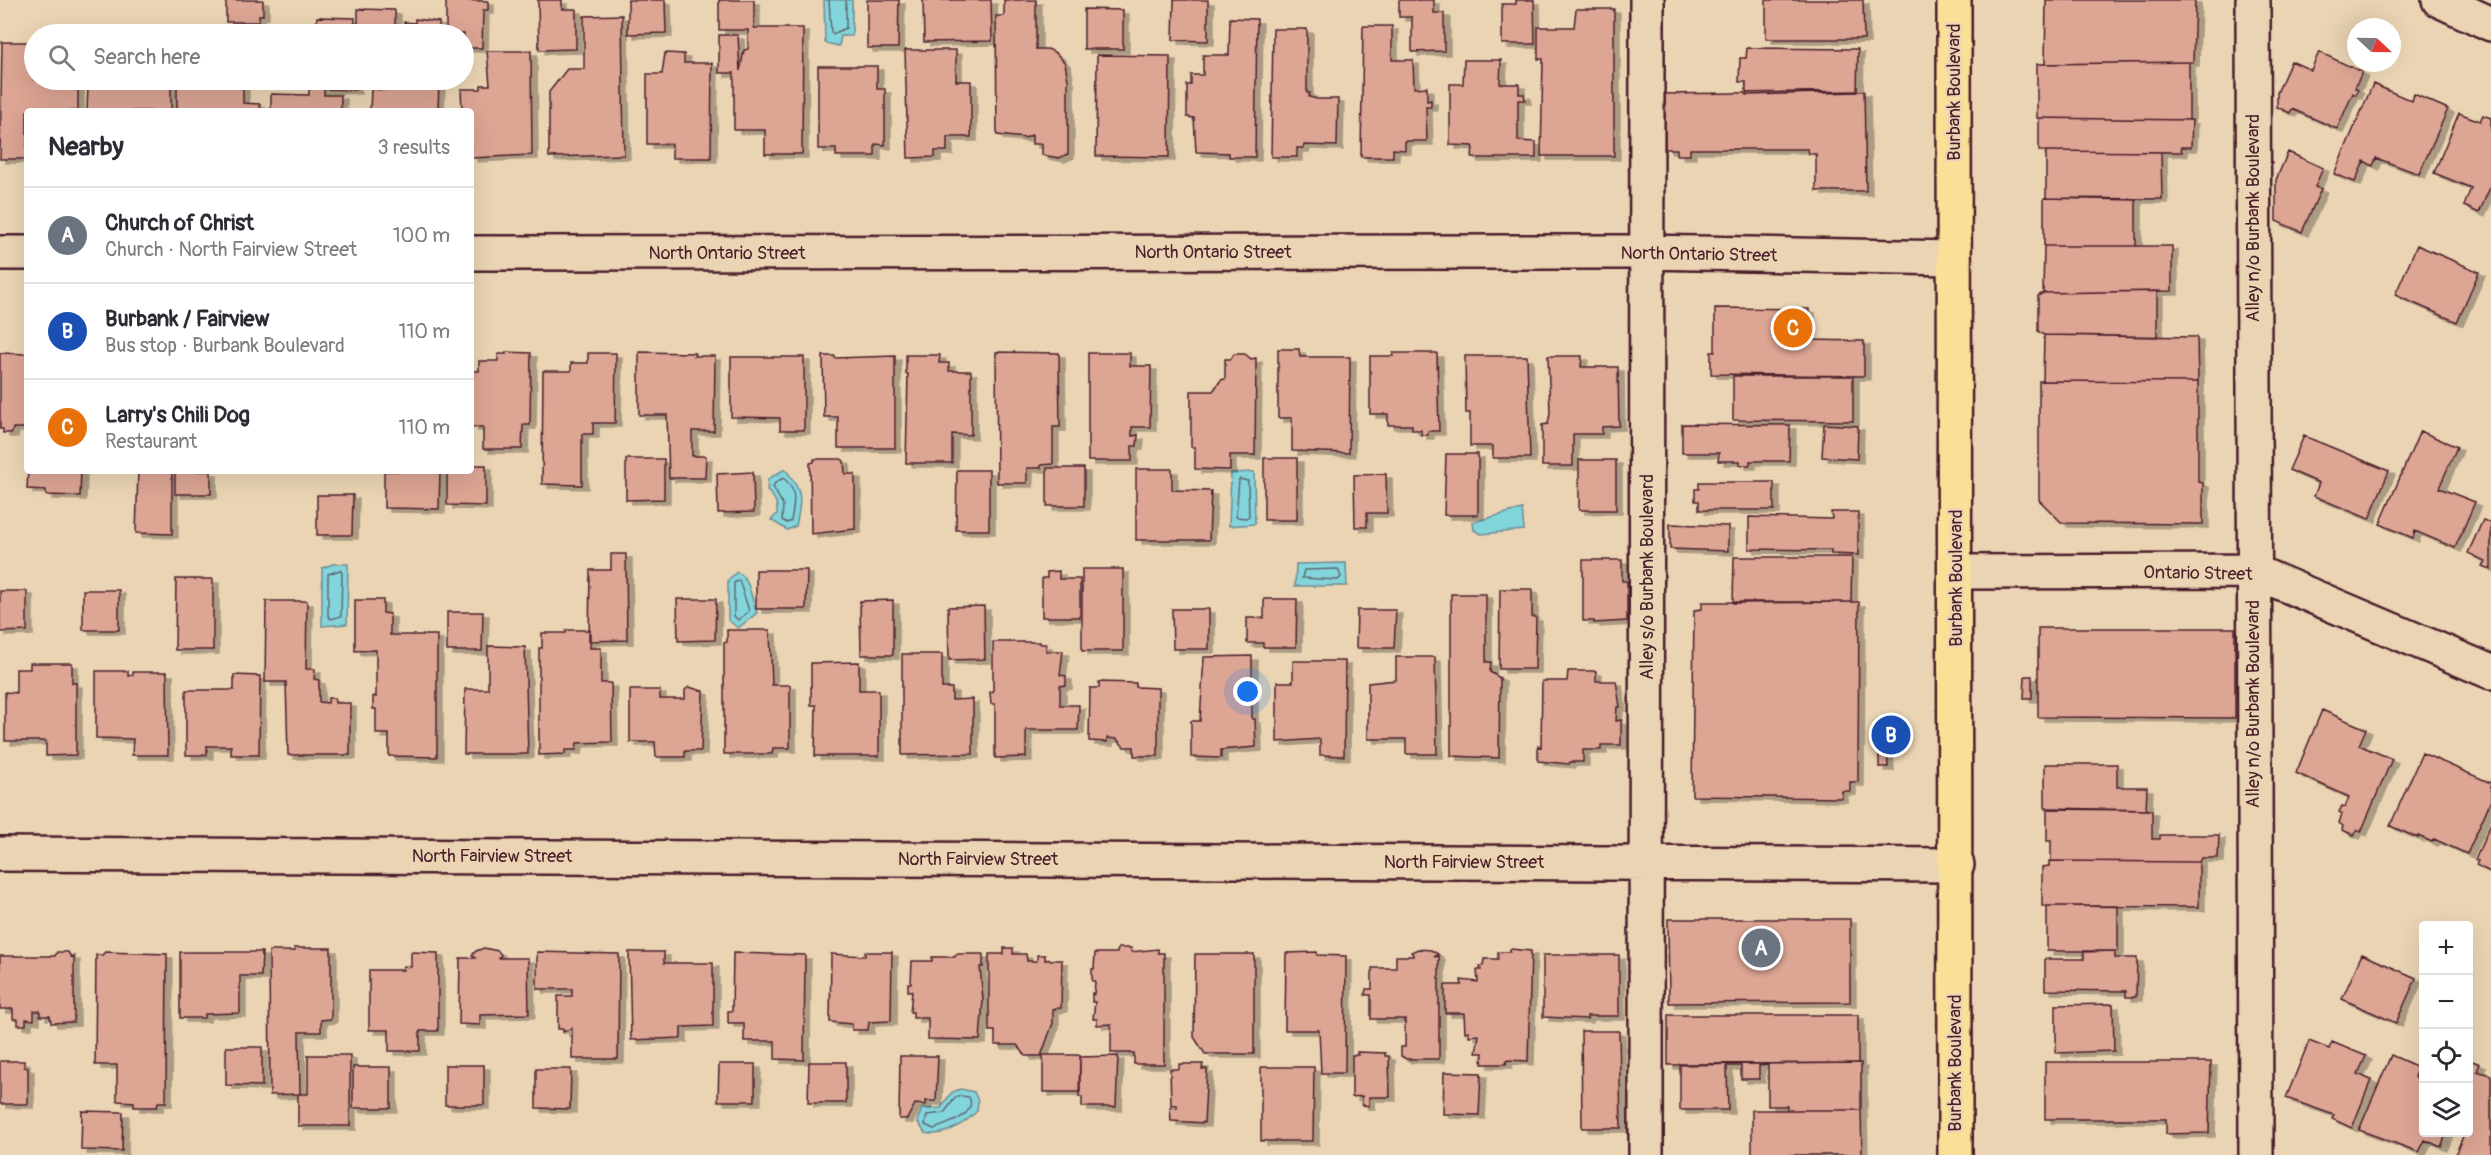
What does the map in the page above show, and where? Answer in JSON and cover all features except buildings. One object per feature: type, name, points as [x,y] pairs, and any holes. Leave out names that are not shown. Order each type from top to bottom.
[{"type":"main road","name":"Burbank Boulevard","points":[[1954,0],[1957,865],[1955,1155]]},
{"type":"street","name":"Alley s/o Burbank Boulevard","points":[[1646,1155],[1647,0]]},
{"type":"street","name":"Alley n/o Burbank Boulevard","points":[[2253,0],[2256,1155]]},
{"type":"street","points":[[2439,0],[2491,24]]},
{"type":"street","name":"North Ontario Street","points":[[474,253],[1646,252],[1954,258]]},
{"type":"street","points":[[0,253],[24,253]]},
{"type":"street","name":"Ontario Street","points":[[1956,572],[2253,571],[2491,672]]},
{"type":"street","name":"North Fairview Street","points":[[0,854],[1957,865]]},
{"type":"water","points":[[824,0],[852,0],[852,36],[841,36],[839,46],[825,43]]},
{"type":"water","points":[[785,469],[795,483],[800,496],[796,526],[787,530],[771,520],[777,514],[777,507],[774,498],[767,491],[768,479]]},
{"type":"water","points":[[1254,472],[1255,524],[1229,526],[1231,473]]},
{"type":"water","points":[[1522,509],[1524,530],[1481,534],[1474,530],[1473,522]]},
{"type":"water","points":[[1346,563],[1347,586],[1295,586],[1296,564]]},
{"type":"water","points":[[333,564],[348,564],[347,624],[322,626],[322,568]]},
{"type":"water","points":[[737,572],[748,584],[757,613],[738,628],[728,620],[728,580]]},
{"type":"water","points":[[960,1089],[974,1092],[978,1101],[977,1111],[966,1121],[946,1132],[925,1133],[917,1121],[922,1109],[941,1108],[951,1093]]},
{"type":"place","name":"Larry's Chili Dog","points":[[1793,328]]},
{"type":"place","name":"Burbank / Fairview","points":[[1891,735]]},
{"type":"place","name":"Church of Christ","points":[[1761,948]]}]
